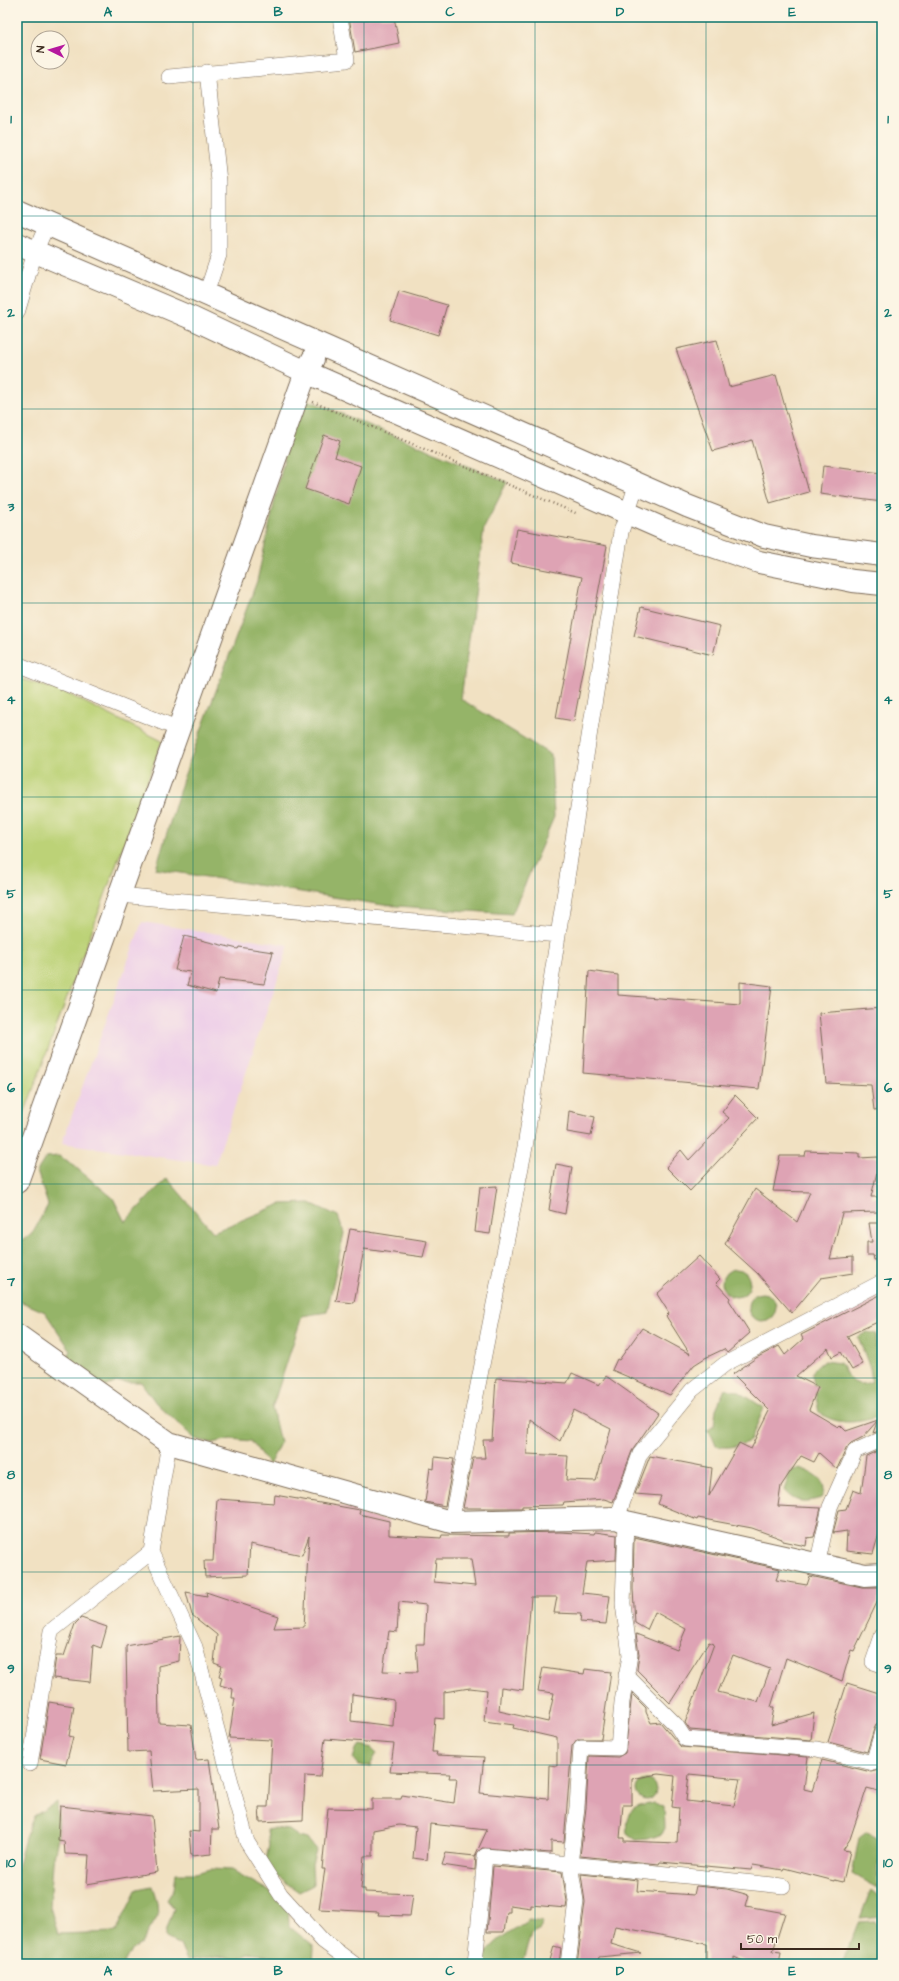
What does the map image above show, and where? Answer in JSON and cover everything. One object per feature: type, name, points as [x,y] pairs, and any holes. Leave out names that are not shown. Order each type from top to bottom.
[{"type":"main road","points":[[17,211],[687,506],[764,536],[811,546],[882,555]]},
{"type":"main road","points":[[26,248],[194,319],[306,372],[666,530],[759,562],[853,581],[882,584]]},
{"type":"main road","points":[[17,1182],[306,372],[320,344]]},
{"type":"main road","points":[[759,562],[764,536]]},
{"type":"main road","points":[[17,1335],[169,1443],[452,1522],[622,1520],[865,1576],[882,1574]]},
{"type":"street","points":[[169,77],[207,72],[347,60],[340,17]]},
{"type":"street","points":[[206,294],[219,255],[219,182],[207,72]]},
{"type":"street","points":[[17,313],[26,248],[47,225]]},
{"type":"street","points":[[452,1522],[524,1147],[621,532],[637,484]]},
{"type":"street","points":[[17,664],[179,729]]},
{"type":"street","points":[[130,896],[558,935]]},
{"type":"street","points":[[568,1964],[576,1901],[570,1864],[577,1807],[581,1747],[618,1748],[626,1675],[630,1655],[623,1604],[622,1520],[640,1454],[692,1390],[725,1364],[882,1282]]},
{"type":"street","points":[[817,1565],[830,1507],[855,1451],[882,1439]]},
{"type":"street","points":[[169,1443],[151,1552],[195,1646],[247,1842],[281,1895],[323,1941],[354,1964]]},
{"type":"street","points":[[30,1764],[52,1631],[151,1552]]},
{"type":"street","points":[[882,1636],[873,1662],[882,1665]]},
{"type":"street","points":[[626,1675],[676,1725],[685,1739],[817,1749],[873,1763],[882,1732]]},
{"type":"street","points":[[475,1964],[485,1856],[783,1886]]},
{"type":"path","points":[[298,396],[585,516]]},
{"type":"shaded area","points":[[142,922],[289,945],[215,1165],[62,1143]]},
{"type":"green space","points":[[298,396],[507,482],[484,528],[461,699],[551,755],[554,817],[512,914],[383,905],[156,869],[183,779],[257,581]]},
{"type":"green space","points":[[17,678],[64,692],[162,741],[17,1133]]},
{"type":"green space","points":[[59,1156],[79,1170],[113,1198],[125,1222],[167,1178],[213,1232],[281,1204],[310,1203],[338,1216],[344,1233],[327,1312],[302,1316],[272,1408],[280,1443],[269,1465],[251,1441],[231,1439],[212,1443],[195,1439],[156,1403],[141,1382],[117,1382],[105,1387],[64,1361],[71,1351],[45,1312],[17,1300],[17,1243],[31,1235],[48,1205],[37,1171],[46,1157]]},
{"type":"green space","points":[[736,1269],[746,1273],[750,1283],[746,1293],[736,1297],[726,1293],[722,1283],[726,1273]]},
{"type":"green space","points":[[762,1293],[772,1297],[776,1307],[772,1317],[762,1321],[752,1317],[748,1307],[752,1297]]},
{"type":"green space","points":[[867,1332],[877,1334],[876,1349],[882,1369],[882,1416],[866,1420],[843,1422],[819,1413],[812,1374],[815,1368],[824,1361],[840,1363],[852,1381],[856,1383],[861,1384],[872,1381],[870,1368],[858,1337]]},
{"type":"green space","points":[[725,1389],[738,1391],[764,1408],[750,1441],[737,1446],[716,1446],[712,1436],[707,1431],[714,1426],[716,1409]]},
{"type":"green space","points":[[799,1468],[810,1472],[819,1478],[824,1487],[824,1492],[821,1498],[810,1501],[800,1501],[796,1500],[784,1490],[790,1473]]},
{"type":"green space","points":[[361,1745],[372,1748],[377,1753],[370,1766],[359,1766],[353,1759],[356,1749]]},
{"type":"green space","points":[[646,1780],[653,1783],[656,1790],[653,1797],[646,1800],[639,1797],[636,1790],[639,1783]]},
{"type":"green space","points":[[57,1802],[59,1832],[53,1863],[50,1907],[58,1934],[116,1932],[137,1889],[152,1886],[157,1903],[158,1916],[141,1944],[132,1949],[123,1964],[48,1964],[17,1956],[17,1868],[25,1838],[34,1816]]},
{"type":"green space","points":[[654,1803],[664,1806],[665,1828],[662,1834],[648,1839],[636,1840],[627,1833],[626,1825],[629,1814],[636,1808]]},
{"type":"green space","points":[[275,1828],[289,1830],[299,1837],[308,1839],[316,1850],[312,1864],[313,1885],[299,1892],[268,1870],[265,1865],[269,1845],[267,1830]]},
{"type":"green space","points":[[867,1832],[880,1839],[877,1888],[852,1874],[859,1838]]},
{"type":"green space","points":[[210,1869],[232,1870],[288,1902],[289,1926],[314,1947],[313,1964],[292,1964],[291,1959],[249,1953],[236,1959],[217,1956],[187,1961],[180,1945],[166,1938],[166,1932],[174,1908],[167,1900],[174,1889],[176,1873],[196,1873]]},
{"type":"green space","points":[[871,1890],[882,1899],[882,1917],[860,1919]]},
{"type":"green space","points":[[529,1920],[543,1922],[540,1929],[531,1934],[522,1964],[481,1964],[489,1950],[501,1938]]},
{"type":"green space","points":[[874,1922],[882,1936],[882,1964],[842,1964],[858,1923]]},
{"type":"building","points":[[349,17],[394,17],[399,43],[355,52]]},
{"type":"building","points":[[399,291],[447,305],[438,335],[390,320]]},
{"type":"building","points":[[717,340],[729,387],[776,375],[809,492],[770,503],[752,440],[713,451],[676,349]]},
{"type":"building","points":[[324,435],[340,441],[335,457],[361,466],[349,504],[305,489]]},
{"type":"building","points":[[823,466],[882,473],[882,502],[820,494]]},
{"type":"building","points":[[517,529],[607,546],[574,721],[556,718],[582,577],[511,563]]},
{"type":"building","points":[[641,607],[720,626],[713,655],[634,636]]},
{"type":"building","points":[[184,936],[238,949],[239,947],[273,952],[264,984],[219,979],[216,993],[187,985],[191,972],[175,970]]},
{"type":"building","points":[[589,971],[618,975],[618,995],[740,1004],[740,982],[772,986],[759,1089],[583,1073]]},
{"type":"building","points":[[882,1008],[882,1109],[874,1110],[871,1085],[826,1083],[819,1013]]},
{"type":"building","points":[[735,1095],[758,1118],[690,1191],[666,1167],[681,1150],[689,1160],[729,1118],[722,1112]]},
{"type":"building","points":[[569,1111],[595,1117],[591,1136],[567,1132]]},
{"type":"building","points":[[806,1151],[859,1153],[859,1158],[878,1157],[877,1172],[871,1197],[880,1197],[878,1212],[842,1213],[830,1259],[853,1257],[853,1273],[821,1278],[792,1313],[757,1273],[725,1244],[755,1189],[797,1222],[810,1192],[773,1191],[780,1156],[805,1156]]},
{"type":"building","points":[[556,1164],[572,1167],[565,1214],[549,1210]]},
{"type":"building","points":[[497,1186],[490,1234],[475,1232],[480,1187]]},
{"type":"building","points":[[869,1223],[882,1223],[882,1259],[874,1260],[873,1255],[867,1255],[867,1242],[872,1242]]},
{"type":"building","points":[[350,1229],[427,1241],[423,1257],[364,1249],[354,1303],[336,1301]]},
{"type":"building","points":[[699,1256],[720,1279],[716,1283],[730,1298],[729,1300],[750,1333],[727,1353],[724,1349],[694,1365],[670,1395],[612,1370],[617,1359],[619,1360],[642,1328],[690,1354],[666,1316],[669,1313],[657,1294]]},
{"type":"building","points":[[882,1294],[882,1320],[847,1336],[863,1364],[852,1370],[841,1352],[832,1357],[828,1348],[796,1376],[818,1387],[809,1410],[838,1427],[840,1425],[846,1431],[878,1420],[863,1437],[851,1443],[847,1447],[837,1469],[819,1453],[814,1462],[801,1456],[781,1486],[778,1506],[821,1508],[814,1537],[807,1538],[806,1546],[782,1541],[782,1539],[752,1528],[698,1518],[697,1520],[658,1504],[661,1496],[635,1494],[650,1456],[712,1468],[709,1496],[739,1443],[751,1449],[770,1411],[733,1374],[756,1358],[779,1346],[785,1355],[803,1339],[801,1335]]},
{"type":"building","points":[[572,1373],[599,1385],[606,1376],[658,1413],[632,1451],[613,1502],[604,1499],[564,1502],[563,1505],[522,1506],[522,1508],[463,1508],[473,1458],[485,1458],[483,1440],[492,1440],[496,1378],[567,1383]],"holes":[[[573,1410],[611,1429],[596,1481],[566,1480],[568,1456],[527,1454],[529,1419],[560,1441]]]},
{"type":"building","points":[[880,1414],[882,1414],[882,1430],[873,1433]]},
{"type":"building","points":[[882,1449],[882,1523],[873,1554],[846,1551],[847,1531],[833,1533],[839,1510],[846,1509],[853,1490],[861,1493],[866,1456]]},
{"type":"building","points":[[435,1457],[454,1459],[445,1506],[425,1502],[430,1468],[434,1469]]},
{"type":"building","points":[[275,1495],[360,1510],[359,1514],[389,1521],[389,1535],[441,1538],[442,1535],[509,1536],[509,1533],[560,1532],[594,1534],[595,1532],[617,1535],[616,1560],[587,1562],[582,1593],[610,1596],[606,1624],[580,1622],[581,1614],[554,1613],[557,1597],[531,1597],[523,1690],[501,1687],[499,1711],[548,1722],[554,1693],[538,1691],[543,1668],[584,1674],[585,1669],[611,1672],[601,1739],[577,1739],[572,1746],[564,1842],[551,1841],[551,1853],[482,1848],[476,1855],[475,1870],[442,1865],[446,1853],[475,1856],[487,1830],[430,1824],[427,1860],[413,1858],[416,1827],[399,1825],[373,1830],[373,1856],[364,1856],[361,1889],[365,1889],[365,1892],[413,1894],[410,1916],[378,1915],[379,1912],[319,1909],[325,1869],[322,1869],[328,1808],[372,1809],[372,1799],[401,1799],[402,1795],[454,1803],[457,1778],[449,1778],[450,1774],[390,1772],[394,1744],[325,1739],[320,1777],[305,1776],[303,1820],[260,1822],[259,1807],[268,1807],[272,1740],[229,1738],[235,1698],[232,1698],[233,1689],[220,1685],[222,1677],[219,1676],[222,1666],[214,1663],[217,1635],[192,1615],[186,1592],[207,1596],[206,1592],[278,1616],[274,1628],[304,1627],[309,1536],[302,1555],[250,1544],[248,1575],[205,1577],[204,1561],[213,1561],[217,1499],[274,1503]],"holes":[[[436,1559],[471,1559],[475,1586],[434,1582]],[[399,1602],[426,1605],[424,1644],[416,1644],[418,1672],[383,1671],[389,1631],[397,1632]],[[470,1688],[487,1690],[484,1721],[514,1725],[513,1728],[557,1738],[557,1766],[549,1765],[548,1799],[480,1793],[484,1757],[436,1755],[437,1752],[432,1752],[435,1718],[444,1719],[444,1692]],[[352,1694],[394,1700],[393,1726],[351,1721]]]},
{"type":"building","points":[[634,1537],[780,1569],[776,1580],[807,1585],[810,1576],[862,1587],[882,1587],[882,1592],[854,1651],[851,1650],[842,1681],[786,1658],[771,1707],[774,1707],[771,1725],[814,1713],[811,1740],[690,1730],[685,1723],[714,1644],[709,1642],[670,1703],[637,1670],[639,1654],[636,1634],[677,1650],[686,1629],[655,1612],[647,1630],[635,1623],[633,1589]],"holes":[[[733,1655],[770,1669],[758,1702],[718,1692]]]},
{"type":"building","points":[[81,1618],[107,1627],[101,1648],[93,1645],[90,1682],[53,1678],[56,1656],[64,1656],[75,1624]]},
{"type":"building","points":[[180,1636],[179,1661],[158,1666],[159,1723],[191,1725],[196,1760],[209,1759],[219,1829],[212,1829],[211,1854],[191,1856],[189,1831],[199,1832],[199,1789],[153,1791],[149,1751],[128,1752],[126,1646]]},
{"type":"building","points":[[847,1683],[882,1694],[882,1723],[876,1725],[867,1752],[828,1742]]},
{"type":"building","points":[[632,1694],[646,1708],[646,1712],[651,1723],[660,1722],[681,1747],[808,1757],[804,1789],[812,1791],[822,1760],[871,1772],[879,1770],[882,1764],[882,1792],[867,1788],[850,1839],[843,1850],[850,1851],[843,1882],[784,1868],[783,1870],[753,1865],[751,1870],[660,1862],[659,1864],[580,1856],[586,1808],[589,1756],[618,1757],[625,1753]],"holes":[[[658,1774],[675,1776],[672,1807],[679,1808],[677,1843],[624,1841],[624,1838],[620,1838],[623,1805],[632,1805],[632,1779]],[[689,1774],[740,1779],[734,1806],[686,1801]]]},
{"type":"building","points":[[49,1702],[74,1706],[69,1736],[73,1737],[66,1764],[40,1759]]},
{"type":"building","points":[[60,1806],[152,1816],[157,1872],[87,1884],[89,1855],[65,1854],[64,1841],[58,1840]]},
{"type":"building","points":[[493,1866],[562,1872],[567,1901],[566,1908],[531,1905],[531,1908],[510,1905],[510,1912],[507,1912],[504,1932],[487,1932]]},
{"type":"building","points":[[581,1874],[638,1880],[637,1891],[694,1895],[696,1886],[727,1889],[749,1895],[746,1906],[785,1913],[773,1951],[781,1952],[779,1964],[761,1964],[751,1961],[750,1964],[734,1957],[734,1964],[706,1964],[706,1944],[615,1926],[611,1944],[641,1953],[599,1957],[597,1964],[577,1964],[585,1902]]},
{"type":"building","points":[[554,1946],[561,1948],[559,1964],[549,1964]]}]
